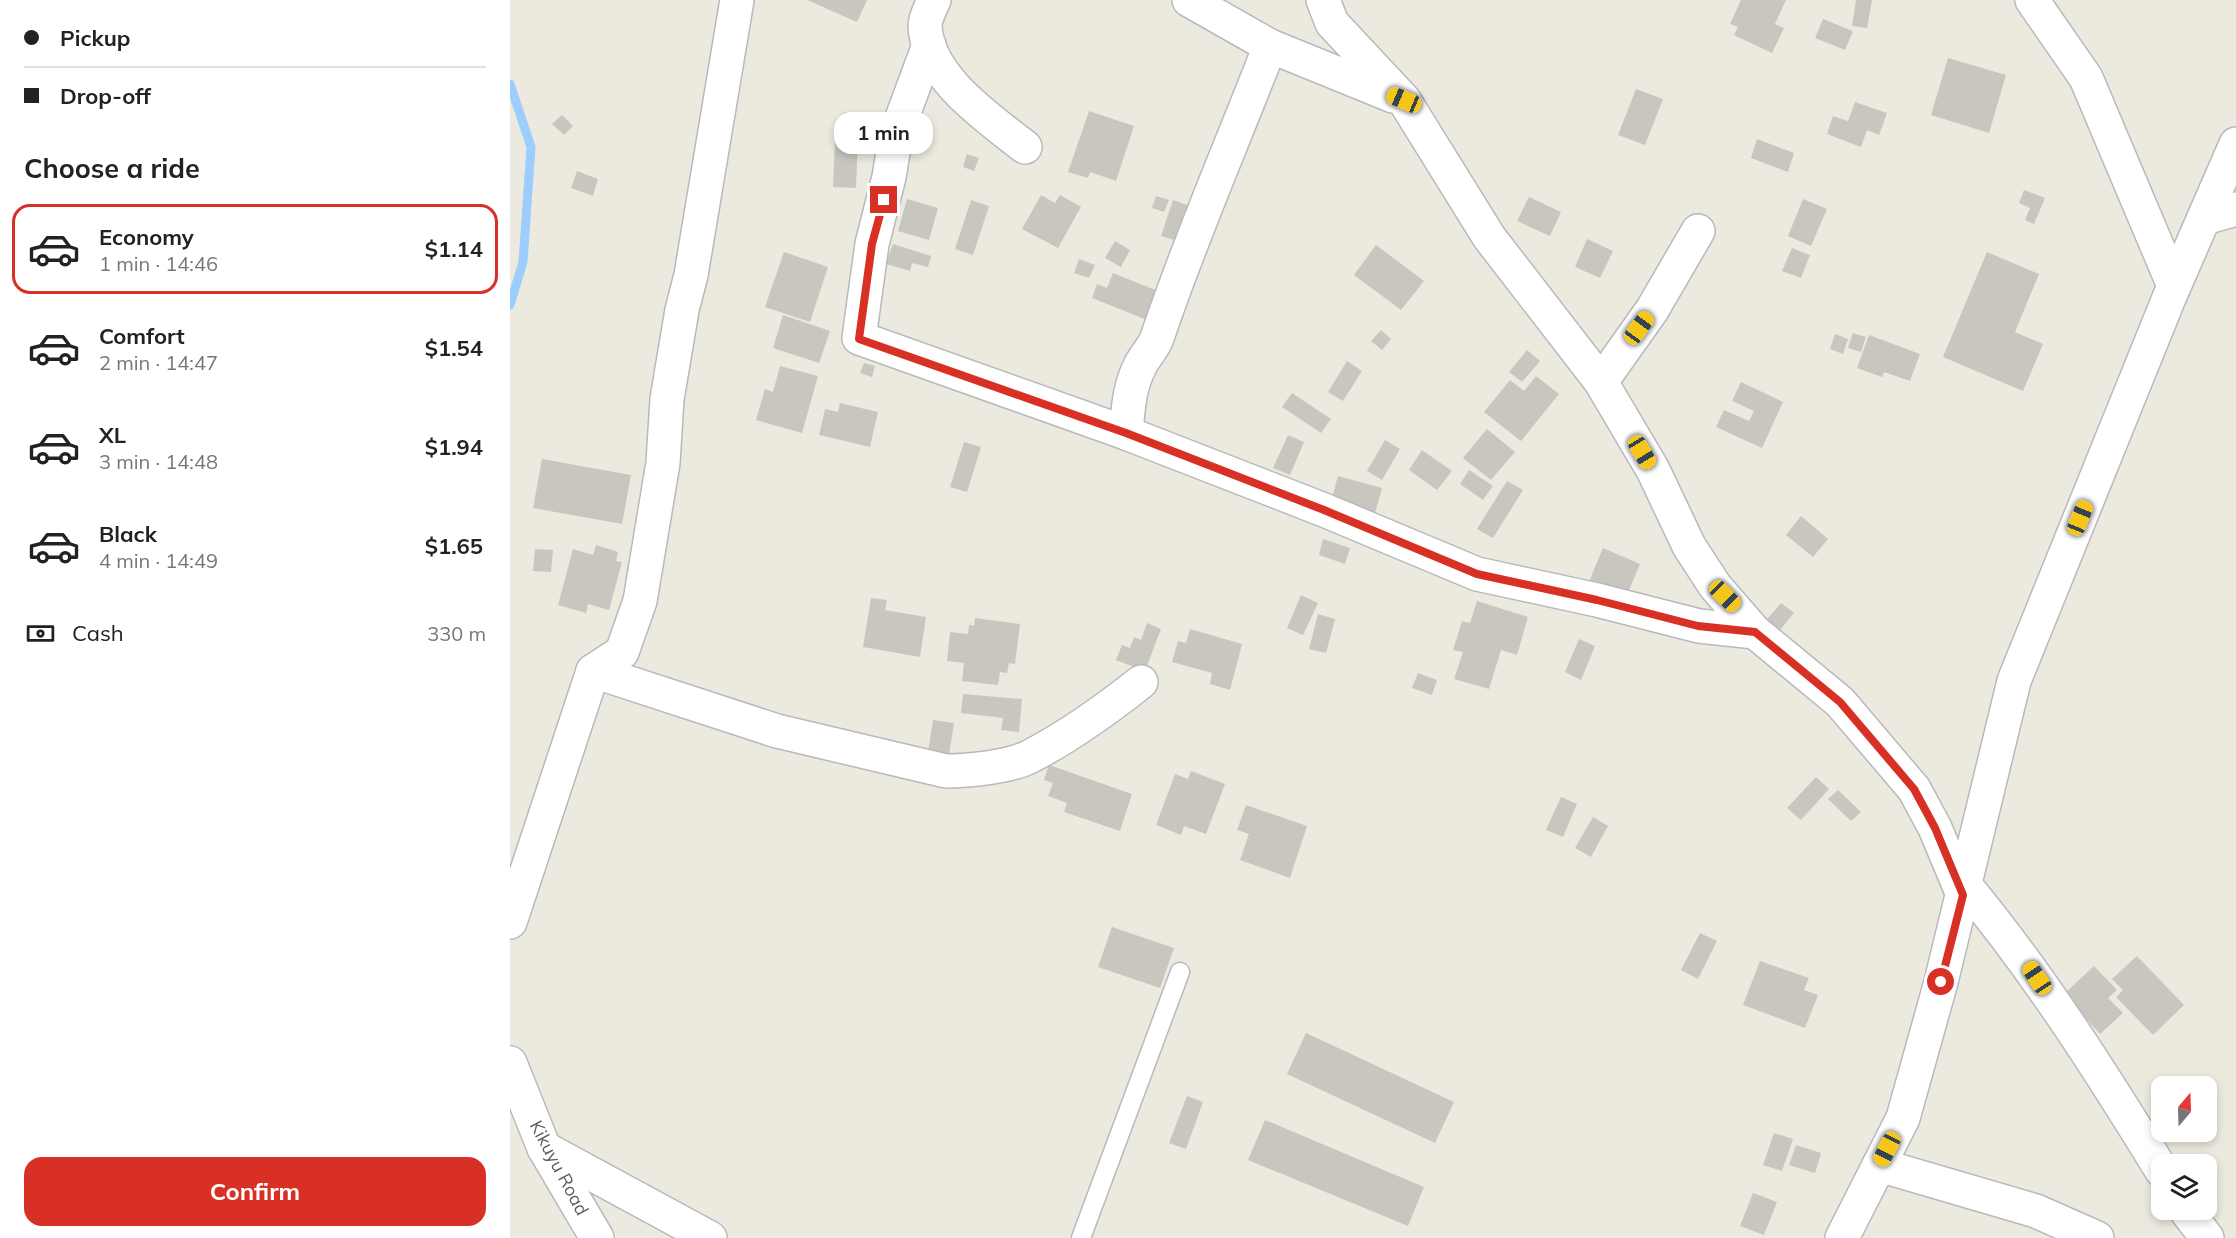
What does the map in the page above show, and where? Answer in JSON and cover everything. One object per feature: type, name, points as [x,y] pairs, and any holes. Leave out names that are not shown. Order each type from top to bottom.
[{"type":"street","points":[[510,922],[593,671],[622,652],[640,600],[648,565],[663,463],[666,399],[682,310],[691,275],[738,0]]},
{"type":"street","points":[[934,0],[925,24],[932,58],[975,108],[1025,147]]},
{"type":"street","points":[[1189,0],[1270,46],[1404,100]]},
{"type":"street","points":[[1323,0],[1332,23],[1404,100],[1489,237],[1600,382],[1653,470],[1689,546],[1715,586],[1755,632],[1840,702],[1914,789],[1964,890],[2013,942],[2109,1085],[2152,1154]]},
{"type":"street","points":[[2032,0],[2086,78],[2175,286]]},
{"type":"street","points":[[929,45],[896,134],[889,177],[872,244],[859,339],[1126,433],[1324,510],[1477,574],[1597,600],[1698,626],[1755,632]]},
{"type":"street","points":[[1126,433],[1130,394],[1140,366],[1157,339],[1178,274],[1201,225],[1212,186],[1270,46]]},
{"type":"street","points":[[1842,1238],[1904,1118],[1964,890],[2014,681],[2175,286],[2236,144]]},
{"type":"street","points":[[2204,218],[2236,209]]},
{"type":"street","points":[[1600,382],[1652,310],[1698,231]]},
{"type":"street","points":[[593,671],[777,731],[946,771],[964,771],[1027,758],[1117,701],[1141,682]]},
{"type":"street","name":"Kikuyu Road","points":[[510,1063],[544,1148],[597,1238]]},
{"type":"street","points":[[544,1148],[710,1238]]},
{"type":"street","points":[[1879,1165],[2036,1211],[2097,1238]]},
{"type":"street","points":[[2193,1220],[2207,1238]]},
{"type":"lane","points":[[1081,1238],[1180,972]]},
{"type":"building","points":[[807,0],[867,0],[857,22]]},
{"type":"building","points":[[1741,0],[1786,0],[1775,24],[1784,28],[1772,53],[1734,35],[1738,27],[1730,24]]},
{"type":"building","points":[[1856,0],[1872,0],[1867,28],[1852,26]]},
{"type":"building","points":[[1823,19],[1853,31],[1845,50],[1815,38]]},
{"type":"building","points":[[1948,58],[2006,75],[1989,133],[1931,115]]},
{"type":"building","points":[[1636,89],[1663,99],[1645,145],[1618,135]]},
{"type":"building","points":[[1855,102],[1887,113],[1879,135],[1867,130],[1861,147],[1827,134],[1833,116],[1848,121]]},
{"type":"building","points":[[1089,111],[1134,126],[1116,181],[1090,172],[1088,178],[1068,172]]},
{"type":"building","points":[[845,112],[862,118],[857,134],[840,128]]},
{"type":"building","points":[[562,115],[573,126],[564,135],[552,124]]},
{"type":"building","points":[[835,137],[858,138],[856,188],[833,187]]},
{"type":"building","points":[[1757,139],[1794,153],[1788,172],[1751,158]]},
{"type":"building","points":[[967,154],[979,158],[974,171],[963,167]]},
{"type":"building","points":[[577,171],[598,179],[593,196],[571,188]]},
{"type":"building","points":[[2024,190],[2045,198],[2034,224],[2025,220],[2030,208],[2019,203]]},
{"type":"building","points":[[1041,195],[1055,203],[1060,195],[1081,207],[1058,248],[1022,229]]},
{"type":"building","points":[[1156,196],[1169,200],[1164,212],[1152,208]]},
{"type":"building","points":[[1529,197],[1561,212],[1550,236],[1517,221]]},
{"type":"building","points":[[907,199],[938,208],[929,240],[898,231]]},
{"type":"building","points":[[1803,199],[1827,209],[1811,246],[1788,236]]},
{"type":"building","points":[[971,200],[989,206],[973,255],[955,249]]},
{"type":"building","points":[[1173,200],[1193,207],[1181,242],[1161,236]]},
{"type":"building","points":[[1587,239],[1613,251],[1600,278],[1575,267]]},
{"type":"building","points":[[1115,241],[1130,250],[1121,267],[1105,258]]},
{"type":"building","points":[[893,244],[931,256],[928,267],[912,263],[910,271],[886,264]]},
{"type":"building","points":[[1376,245],[1424,281],[1401,310],[1354,275]]},
{"type":"building","points":[[1792,248],[1810,255],[1801,278],[1782,271]]},
{"type":"building","points":[[784,252],[828,267],[810,322],[765,307]]},
{"type":"building","points":[[1987,252],[2039,274],[2015,332],[2043,344],[2023,391],[1943,357]]},
{"type":"building","points":[[1079,259],[1095,265],[1089,278],[1074,273]]},
{"type":"building","points":[[1113,273],[1163,293],[1152,322],[1092,298],[1097,284],[1107,288]]},
{"type":"building","points":[[783,315],[830,331],[819,363],[773,348]]},
{"type":"building","points":[[1381,330],[1391,339],[1382,350],[1371,341]]},
{"type":"building","points":[[1853,333],[1866,337],[1861,352],[1848,348]]},
{"type":"building","points":[[1835,334],[1848,339],[1843,354],[1830,349]]},
{"type":"building","points":[[1869,335],[1920,354],[1910,381],[1884,372],[1882,377],[1857,368]]},
{"type":"building","points":[[1527,350],[1540,361],[1522,382],[1509,372]]},
{"type":"building","points":[[1347,361],[1362,371],[1343,401],[1328,392]]},
{"type":"building","points":[[864,363],[875,366],[872,377],[860,373]]},
{"type":"building","points":[[780,366],[818,376],[802,433],[756,420],[765,389],[773,392]]},
{"type":"building","points":[[1536,376],[1559,394],[1521,441],[1484,412],[1510,380],[1524,391]]},
{"type":"building","points":[[1741,382],[1783,402],[1762,448],[1716,427],[1724,410],[1749,421],[1754,411],[1732,401]]},
{"type":"building","points":[[1292,393],[1331,419],[1321,433],[1282,407]]},
{"type":"building","points":[[840,403],[878,412],[870,447],[819,435],[825,409],[838,412]]},
{"type":"building","points":[[1487,429],[1515,452],[1491,480],[1463,458]]},
{"type":"building","points":[[1288,435],[1304,442],[1290,475],[1273,468]]},
{"type":"building","points":[[1385,440],[1400,449],[1382,480],[1367,471]]},
{"type":"building","points":[[964,442],[981,447],[967,492],[950,487]]},
{"type":"building","points":[[1422,450],[1452,471],[1437,490],[1409,470]]},
{"type":"building","points":[[542,459],[631,475],[622,524],[533,508]]},
{"type":"building","points":[[1469,470],[1493,486],[1483,500],[1460,484]]},
{"type":"building","points":[[1338,476],[1382,488],[1374,517],[1330,505]]},
{"type":"building","points":[[1507,481],[1523,490],[1493,538],[1477,529]]},
{"type":"building","points":[[1801,516],[1828,539],[1813,557],[1786,535]]},
{"type":"building","points":[[1323,539],[1350,548],[1345,564],[1319,555]]},
{"type":"building","points":[[596,545],[618,552],[616,561],[622,562],[609,610],[588,604],[586,613],[558,605],[573,549],[593,555]]},
{"type":"building","points":[[1603,548],[1640,564],[1625,600],[1588,584]]},
{"type":"building","points":[[535,549],[553,550],[551,572],[533,571]]},
{"type":"building","points":[[1301,595],[1318,603],[1303,635],[1287,628]]},
{"type":"building","points":[[871,598],[887,600],[885,610],[926,617],[920,657],[863,647]]},
{"type":"building","points":[[1477,601],[1528,617],[1517,655],[1501,650],[1489,689],[1454,679],[1463,652],[1453,650],[1462,621],[1470,623]]},
{"type":"building","points":[[1781,603],[1794,613],[1776,635],[1763,624]]},
{"type":"building","points":[[1318,614],[1335,619],[1326,653],[1309,649]]},
{"type":"building","points":[[975,618],[1020,624],[1015,664],[1009,663],[1007,673],[1000,672],[998,685],[962,681],[964,663],[947,661],[950,632],[968,634],[969,625],[974,626]]},
{"type":"building","points":[[1147,623],[1161,629],[1145,671],[1116,660],[1122,645],[1130,648],[1134,637],[1141,640]]},
{"type":"building","points":[[1190,629],[1242,644],[1230,690],[1210,684],[1212,673],[1172,662],[1178,641],[1186,643]]},
{"type":"building","points":[[1579,639],[1595,646],[1581,680],[1565,672]]},
{"type":"building","points":[[1418,673],[1437,680],[1432,695],[1412,688]]},
{"type":"building","points":[[963,694],[1022,699],[1019,732],[1001,730],[1003,718],[961,713]]},
{"type":"building","points":[[933,720],[954,723],[949,755],[928,752]]},
{"type":"building","points":[[1049,765],[1132,794],[1120,831],[1064,812],[1067,803],[1048,796],[1053,783],[1044,780]]},
{"type":"building","points":[[1191,771],[1225,784],[1206,834],[1184,826],[1181,835],[1156,825],[1175,774],[1188,779]]},
{"type":"building","points":[[1816,777],[1829,789],[1801,820],[1787,808]]},
{"type":"building","points":[[1838,790],[1861,812],[1851,821],[1828,799]]},
{"type":"building","points":[[1561,797],[1577,804],[1563,837],[1546,830]]},
{"type":"building","points":[[1246,805],[1307,826],[1290,878],[1240,860],[1249,834],[1237,830]]},
{"type":"building","points":[[1593,817],[1608,826],[1591,857],[1575,848]]},
{"type":"building","points":[[1112,927],[1174,948],[1160,988],[1098,967]]},
{"type":"building","points":[[1700,933],[1717,941],[1698,979],[1681,970]]},
{"type":"building","points":[[2137,956],[2184,1005],[2153,1035],[2116,997],[2123,990],[2112,979]]},
{"type":"building","points":[[1760,961],[1809,978],[1804,990],[1818,995],[1805,1028],[1743,1005]]},
{"type":"building","points":[[2094,966],[2117,990],[2108,998],[2123,1013],[2100,1034],[2064,994]]},
{"type":"building","points":[[1306,1033],[1454,1102],[1435,1143],[1287,1074]]},
{"type":"building","points":[[1187,1096],[1203,1102],[1186,1149],[1169,1143]]},
{"type":"building","points":[[1265,1120],[1424,1187],[1408,1226],[1248,1160]]},
{"type":"building","points":[[1774,1133],[1793,1139],[1782,1171],[1763,1165]]},
{"type":"building","points":[[1796,1145],[1821,1153],[1815,1173],[1789,1165]]},
{"type":"building","points":[[1753,1193],[1777,1202],[1764,1235],[1740,1226]]},
{"type":"waterway","points":[[510,84],[531,147],[523,262],[510,305]]},
{"type":"route","points":[[884,200],[872,244],[859,339],[1126,433],[1324,510],[1477,574],[1597,600],[1698,626],[1755,632],[1840,702],[1914,789],[1935,828],[1963,895],[1941,982]]}]
